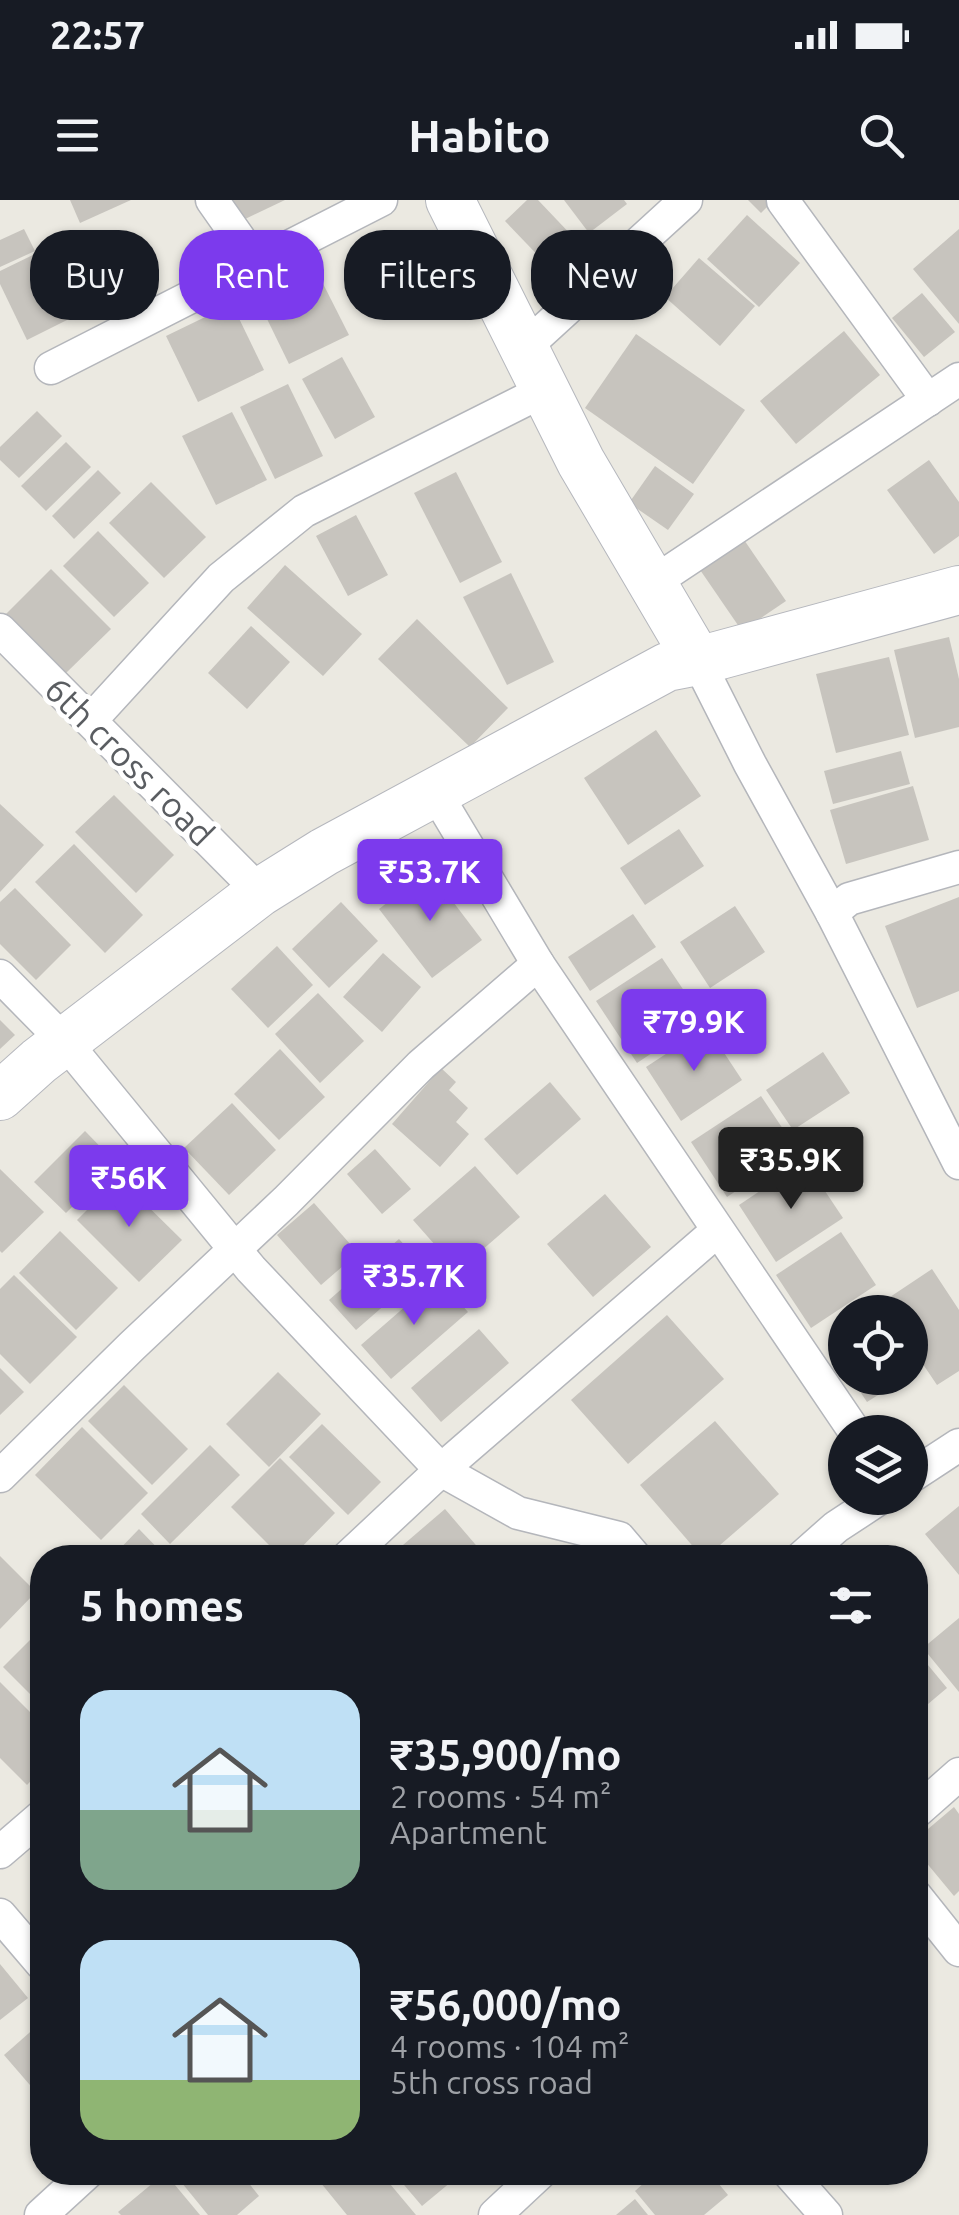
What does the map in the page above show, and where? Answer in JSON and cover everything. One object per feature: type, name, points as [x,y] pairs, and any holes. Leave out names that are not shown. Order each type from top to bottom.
[{"type":"street","points":[[212,200],[233,230]]},
{"type":"street","points":[[323,230],[381,200]]},
{"type":"street","points":[[450,200],[581,462],[698,661],[957,1155]]},
{"type":"street","points":[[524,348],[686,200]]},
{"type":"street","points":[[784,200],[928,400]]},
{"type":"street","points":[[51,368],[179,303]]},
{"type":"street","points":[[650,584],[959,379]]},
{"type":"street","points":[[90,720],[221,578],[304,511],[546,390]]},
{"type":"street","points":[[0,1096],[39,1061],[260,892],[324,852],[667,666],[959,590]]},
{"type":"street","name":"6th cross road","points":[[0,630],[260,892]]},
{"type":"street","points":[[434,792],[538,964],[843,1415]]},
{"type":"street","points":[[832,913],[849,899],[959,867]]},
{"type":"street","points":[[0,1476],[421,1066],[538,964]]},
{"type":"street","points":[[0,976],[66,1042],[235,1250],[441,1470],[518,1513],[620,1538],[626,1545]]},
{"type":"street","points":[[360,1545],[716,1230]]},
{"type":"street","points":[[928,1465],[959,1444]]},
{"type":"street","points":[[816,1545],[854,1515]]},
{"type":"street","points":[[928,1801],[959,1774]]},
{"type":"street","points":[[0,1852],[30,1826]]},
{"type":"street","points":[[928,1911],[959,1950]]},
{"type":"street","points":[[0,1914],[30,1950]]},
{"type":"street","points":[[41,2215],[74,2185]]},
{"type":"street","points":[[495,2215],[527,2185]]},
{"type":"street","points":[[799,2185],[826,2215]]},
{"type":"building","points":[[70,200],[131,200],[80,223]]},
{"type":"building","points":[[233,200],[285,200],[243,220]]},
{"type":"building","points":[[527,200],[538,200],[567,230],[531,230],[531,248],[505,221]]},
{"type":"building","points":[[564,200],[624,200],[627,204],[593,230],[587,230]]},
{"type":"building","points":[[748,200],[774,200],[761,213]]},
{"type":"building","points":[[747,215],[800,263],[759,307],[707,259]]},
{"type":"building","points":[[24,229],[30,253],[0,267],[0,240]]},
{"type":"building","points":[[959,229],[959,324],[913,269]]},
{"type":"building","points":[[30,256],[30,320],[67,320],[27,340],[0,284],[0,271]]},
{"type":"building","points":[[699,258],[755,306],[720,346],[673,304],[673,288]]},
{"type":"building","points":[[324,286],[349,335],[289,364],[268,320],[324,320]]},
{"type":"building","points":[[922,293],[955,332],[924,357],[892,318]]},
{"type":"building","points":[[199,320],[240,320],[264,370],[198,402],[166,336]]},
{"type":"building","points":[[844,331],[880,375],[796,444],[760,401]]},
{"type":"building","points":[[636,334],[745,410],[693,484],[585,408]]},
{"type":"building","points":[[342,357],[375,417],[335,439],[302,379]]},
{"type":"building","points":[[288,384],[323,456],[275,479],[240,407]]},
{"type":"building","points":[[37,411],[62,436],[19,478],[0,460],[0,447]]},
{"type":"building","points":[[232,412],[267,480],[216,505],[182,436]]},
{"type":"building","points":[[66,442],[91,467],[46,511],[21,486]]},
{"type":"building","points":[[929,460],[959,502],[959,536],[934,554],[887,490]]},
{"type":"building","points":[[655,466],[694,494],[668,530],[629,503]]},
{"type":"building","points":[[98,470],[121,493],[74,539],[52,516]]},
{"type":"building","points":[[456,472],[502,562],[460,583],[414,493]]},
{"type":"building","points":[[151,482],[206,537],[164,578],[109,523]]},
{"type":"building","points":[[356,515],[388,575],[348,596],[316,536]]},
{"type":"building","points":[[98,531],[149,583],[114,617],[63,566]]},
{"type":"building","points":[[740,534],[786,601],[742,631],[696,564]]},
{"type":"building","points":[[285,565],[362,634],[323,676],[247,608]]},
{"type":"building","points":[[51,569],[111,629],[66,673],[6,614]]},
{"type":"building","points":[[511,573],[554,662],[507,685],[463,597]]},
{"type":"building","points":[[417,619],[508,708],[470,747],[378,659]]},
{"type":"building","points":[[251,626],[290,662],[247,709],[208,673]]},
{"type":"building","points":[[949,637],[959,679],[959,727],[915,738],[894,650]]},
{"type":"building","points":[[889,657],[909,735],[836,753],[816,674]]},
{"type":"building","points":[[656,730],[701,796],[628,845],[584,778]]},
{"type":"building","points":[[901,751],[910,784],[833,804],[824,771]]},
{"type":"building","points":[[913,786],[929,840],[846,864],[830,810]]},
{"type":"building","points":[[114,795],[174,855],[136,893],[75,832]]},
{"type":"building","points":[[0,804],[44,845],[0,892]]},
{"type":"building","points":[[679,829],[704,866],[645,905],[620,868]]},
{"type":"building","points":[[74,844],[143,915],[105,953],[35,882]]},
{"type":"building","points":[[429,870],[482,940],[432,978],[379,909]]},
{"type":"building","points":[[15,888],[71,945],[36,980],[0,944],[0,902]]},
{"type":"building","points":[[959,897],[959,991],[917,1008],[885,926]]},
{"type":"building","points":[[341,902],[378,941],[329,988],[292,949]]},
{"type":"building","points":[[735,906],[765,952],[710,988],[680,942]]},
{"type":"building","points":[[633,914],[656,947],[590,991],[568,957]]},
{"type":"building","points":[[277,946],[313,985],[268,1028],[231,989]]},
{"type":"building","points":[[383,953],[421,987],[382,1032],[343,997]]},
{"type":"building","points":[[662,958],[703,1019],[637,1063],[596,1001]]},
{"type":"building","points":[[318,993],[364,1041],[320,1083],[275,1034]]},
{"type":"building","points":[[0,1020],[15,1035],[0,1049]]},
{"type":"building","points":[[707,1027],[742,1080],[681,1121],[646,1067]]},
{"type":"building","points":[[280,1049],[325,1097],[279,1140],[234,1094]]},
{"type":"building","points":[[823,1052],[850,1093],[793,1130],[766,1090]]},
{"type":"building","points":[[441,1068],[456,1082],[449,1090],[468,1108],[456,1122],[469,1134],[440,1167],[392,1124]]},
{"type":"building","points":[[550,1082],[581,1119],[517,1175],[484,1139]]},
{"type":"building","points":[[761,1096],[797,1150],[727,1197],[691,1142]]},
{"type":"building","points":[[232,1103],[276,1150],[229,1195],[184,1148]]},
{"type":"building","points":[[85,1131],[116,1163],[66,1213],[34,1182]]},
{"type":"building","points":[[375,1149],[411,1189],[382,1214],[347,1174]]},
{"type":"building","points":[[805,1161],[843,1218],[776,1262],[739,1205]]},
{"type":"building","points":[[475,1166],[520,1217],[458,1271],[413,1220]]},
{"type":"building","points":[[0,1169],[44,1212],[2,1253],[0,1251]]},
{"type":"building","points":[[119,1178],[182,1240],[139,1282],[77,1220]]},
{"type":"building","points":[[605,1194],[651,1247],[593,1297],[547,1244]]},
{"type":"building","points":[[314,1203],[358,1253],[321,1285],[277,1235]]},
{"type":"building","points":[[60,1231],[118,1288],[76,1330],[19,1273]]},
{"type":"building","points":[[841,1232],[876,1285],[861,1295],[828,1295],[828,1317],[811,1328],[776,1275]]},
{"type":"building","points":[[399,1239],[426,1269],[356,1330],[329,1300]]},
{"type":"building","points":[[932,1269],[959,1310],[959,1371],[937,1385],[928,1372],[928,1295],[893,1295]]},
{"type":"building","points":[[14,1275],[77,1337],[30,1384],[0,1354],[0,1289]]},
{"type":"building","points":[[438,1278],[468,1312],[391,1379],[361,1345]]},
{"type":"building","points":[[667,1315],[724,1379],[628,1464],[571,1400]]},
{"type":"building","points":[[479,1329],[509,1363],[441,1422],[411,1388]]},
{"type":"building","points":[[0,1368],[24,1392],[0,1415]]},
{"type":"building","points":[[278,1372],[321,1414],[269,1467],[226,1424]]},
{"type":"building","points":[[124,1385],[188,1449],[152,1485],[88,1421]]},
{"type":"building","points":[[715,1421],[779,1494],[720,1545],[692,1545],[640,1485]]},
{"type":"building","points":[[322,1424],[381,1482],[348,1515],[289,1457]]},
{"type":"building","points":[[82,1427],[148,1493],[101,1540],[35,1475]]},
{"type":"building","points":[[210,1445],[240,1475],[170,1544],[141,1514]]},
{"type":"building","points":[[280,1458],[335,1513],[304,1545],[269,1545],[231,1507]]},
{"type":"building","points":[[959,1506],[959,1575],[925,1534]]},
{"type":"building","points":[[445,1509],[476,1545],[403,1545]]},
{"type":"building","points":[[139,1529],[154,1545],[124,1545]]},
{"type":"building","points":[[0,1556],[30,1586],[30,1598],[0,1629]]},
{"type":"building","points":[[959,1618],[959,1692],[928,1654],[928,1644]]},
{"type":"building","points":[[30,1640],[30,1694],[3,1667]]},
{"type":"building","points":[[928,1665],[947,1688],[928,1704]]},
{"type":"building","points":[[0,1682],[30,1712],[30,1782],[27,1785],[0,1758]]},
{"type":"building","points":[[954,1807],[959,1814],[959,1891],[954,1896],[928,1865],[928,1829]]},
{"type":"building","points":[[0,1964],[28,1998],[0,2020]]},
{"type":"building","points":[[30,2032],[30,2085],[4,2055]]},
{"type":"building","points":[[151,2185],[175,2185],[200,2215],[121,2215],[118,2212]]},
{"type":"building","points":[[184,2185],[250,2185],[259,2196],[237,2215],[208,2215]]},
{"type":"building","points":[[323,2185],[391,2185],[416,2215],[347,2215]]},
{"type":"building","points":[[404,2185],[447,2185],[422,2206]]},
{"type":"building","points":[[642,2185],[720,2185],[728,2195],[704,2215],[655,2215],[635,2191]]},
{"type":"building","points":[[635,2199],[648,2215],[616,2215]]}]
